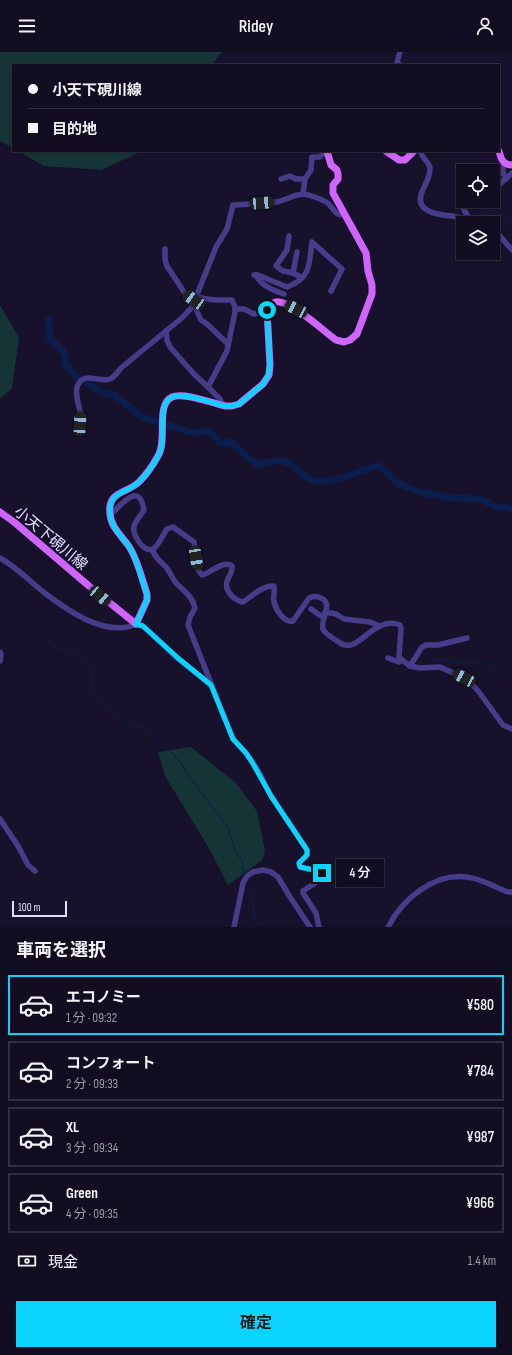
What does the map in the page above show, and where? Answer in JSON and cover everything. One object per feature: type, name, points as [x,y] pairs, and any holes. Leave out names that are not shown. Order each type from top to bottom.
[{"type":"main road","points":[[136,625],[147,600],[147,594],[130,548],[116,531],[110,515],[112,499],[117,494],[135,486],[141,481],[161,452],[163,424],[162,410],[166,402],[171,397],[179,395],[232,406],[239,404],[263,384],[268,376],[270,365],[267,310],[270,305],[276,302],[280,302],[296,309],[336,340],[344,342],[350,340],[357,334],[372,294],[372,285],[368,271],[366,253],[345,214],[335,200],[333,186],[338,179],[338,174],[337,170],[331,165],[327,152]]},
{"type":"main road","points":[[387,152],[399,160],[405,160],[413,152]]},
{"type":"main road","points":[[499,152],[503,162],[512,165]]},
{"type":"main road","name":"小天下硯川線","points":[[0,512],[14,522],[136,625]]},
{"type":"street","points":[[399,64],[398,62],[400,52]]},
{"type":"street","points":[[303,194],[305,179],[311,170],[312,157],[318,157],[326,152]]},
{"type":"street","points":[[413,152],[429,163],[430,168],[429,177],[421,194],[420,199],[422,206],[433,214],[456,219]]},
{"type":"street","points":[[420,152],[422,158]]},
{"type":"street","points":[[503,162],[503,172],[506,179]]},
{"type":"street","points":[[500,184],[512,173]]},
{"type":"street","points":[[281,179],[290,176],[296,179],[305,179]]},
{"type":"street","points":[[80,433],[81,415],[78,406],[77,387],[82,380],[90,377],[104,380],[113,378],[121,368],[183,317],[192,307],[216,247],[227,229],[233,205],[276,202],[298,194],[303,194],[320,199],[327,203],[337,214],[341,216],[345,214]]},
{"type":"street","points":[[288,236],[287,250],[276,266],[283,271],[299,276],[300,279]]},
{"type":"street","points":[[500,236],[506,241],[512,250]]},
{"type":"street","points":[[506,241],[512,237]]},
{"type":"street","points":[[284,294],[266,286],[259,281],[255,275],[287,287],[295,284],[309,269],[312,242],[342,269],[331,291]]},
{"type":"street","points":[[165,249],[165,260],[167,266],[186,295],[195,298],[199,297],[232,300],[235,309],[228,344],[223,360],[208,387]]},
{"type":"street","points":[[293,273],[297,252]]},
{"type":"street","points":[[195,298],[201,320],[228,344]]},
{"type":"street","points":[[235,309],[244,309],[254,314],[264,312],[264,309]]},
{"type":"street","points":[[166,331],[167,340],[170,347],[194,374],[220,399],[223,405]]},
{"type":"street","points":[[110,515],[128,497],[132,495],[140,498],[144,510],[134,526],[134,535],[146,549],[153,549],[156,547],[167,529],[173,527],[194,542],[198,570],[202,575],[225,564],[229,564],[232,566],[232,570],[226,582],[226,587],[237,600],[243,602],[263,588],[274,586],[274,602],[277,610],[285,620],[290,622],[293,621],[309,598],[314,596],[322,598],[326,602],[327,606],[322,627],[324,631],[343,644],[349,646],[352,645],[379,626],[386,623],[400,625],[401,636],[399,657],[402,660],[410,666],[420,668],[440,667],[464,678],[478,692],[503,725],[512,729]]},
{"type":"street","points":[[153,549],[153,553],[167,568],[176,582],[186,592],[194,604],[195,608],[188,625],[233,739],[246,753],[258,770],[271,796],[307,850],[307,855],[299,863],[300,867],[321,872],[321,876],[318,880],[303,891],[303,894],[316,913],[319,927]]},
{"type":"street","points":[[0,558],[16,568],[45,593],[85,618],[112,628],[125,628],[136,625],[143,626],[178,658],[211,685]]},
{"type":"street","points":[[311,609],[324,618]]},
{"type":"street","points":[[325,612],[336,614],[344,619],[370,622],[379,626]]},
{"type":"street","points":[[410,666],[422,647],[426,644],[438,645],[467,638]]},
{"type":"street","points":[[0,652],[0,661]]},
{"type":"street","points":[[388,658],[399,662],[402,660]]},
{"type":"street","points":[[0,819],[18,846],[28,865],[35,871]]},
{"type":"street","points":[[234,927],[242,883],[247,876],[254,872],[263,870],[272,872],[278,877],[310,927]]},
{"type":"street","points":[[388,927],[400,907],[416,893],[447,878],[471,878],[508,892],[512,892]]},
{"type":"green space","points":[[0,52],[222,52],[213,64],[12,64],[12,147],[0,141]]},
{"type":"green space","points":[[20,152],[140,152],[101,170],[44,166]]},
{"type":"green space","points":[[0,305],[19,338],[12,388],[0,399]]},
{"type":"green space","points":[[191,747],[236,783],[257,811],[265,851],[262,860],[228,885],[210,850],[165,776],[158,752]]},
{"type":"waterway","points":[[477,208],[499,212],[512,220]]},
{"type":"waterway","points":[[49,320],[50,339],[64,353],[66,366],[77,377],[101,392],[114,395],[142,417],[193,433],[208,431],[222,443],[232,442],[248,458],[258,464],[276,461],[287,462],[311,480],[332,480],[377,466],[381,467],[397,483],[420,492],[453,498],[480,499],[495,506],[512,509]]},
{"type":"waterway","points":[[45,638],[54,647],[75,652],[88,660],[93,669],[92,689],[95,696],[107,709],[124,720],[145,728],[158,736],[183,766],[190,778],[227,826],[236,852],[242,861],[245,874]]},
{"type":"waterway","points":[[430,659],[484,664],[495,669],[512,681]]},
{"type":"waterway","points":[[247,881],[251,893],[255,919],[260,927]]},
{"type":"route","points":[[267,310],[270,365],[268,376],[263,384],[239,404],[232,406],[225,406],[179,395],[171,397],[166,402],[162,410],[163,443],[161,452],[141,481],[135,486],[117,494],[112,499],[110,505],[110,515],[116,531],[130,548],[147,594],[147,600],[136,624],[143,626],[178,658],[211,685],[226,719],[230,734],[258,770],[271,796],[307,850],[307,855],[299,863],[300,867],[322,873]]}]
